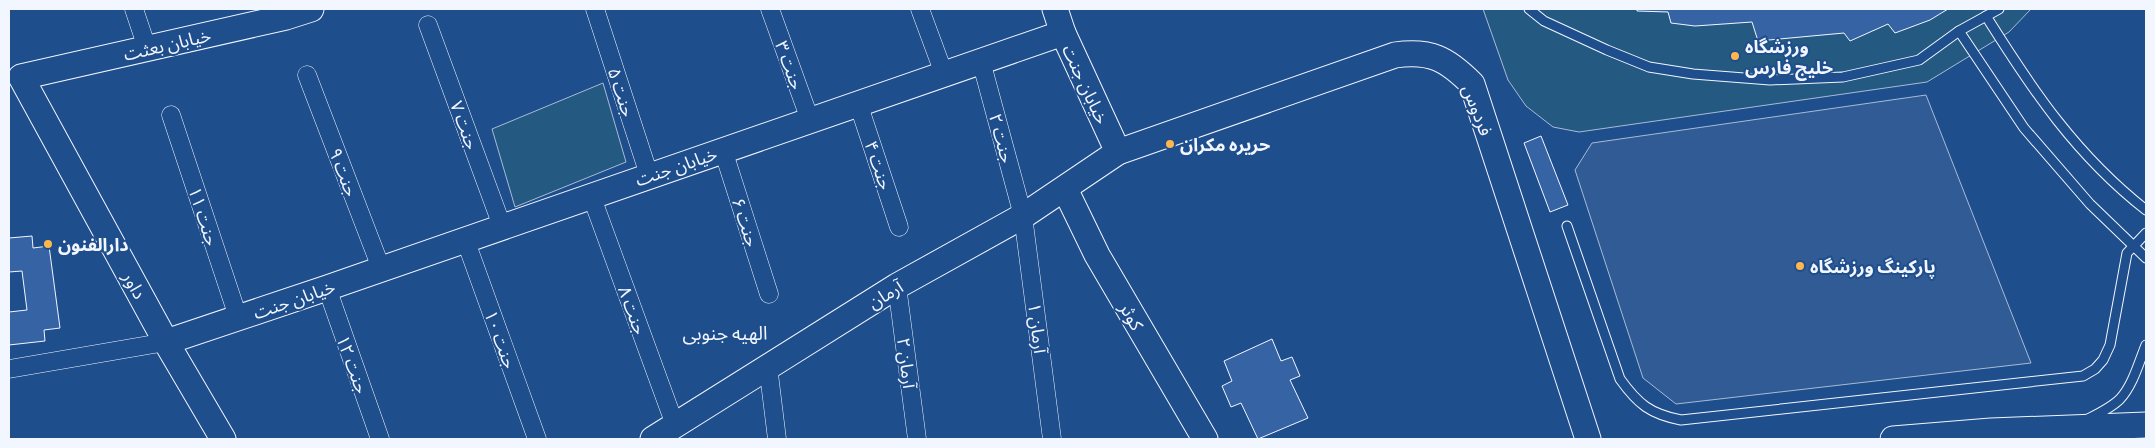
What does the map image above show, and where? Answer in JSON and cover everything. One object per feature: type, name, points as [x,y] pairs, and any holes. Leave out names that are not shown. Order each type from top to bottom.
[{"type":"street","points":[[134,9],[147,48]]},
{"type":"street","name":"خیابان بعثت","points":[[15,78],[286,17],[310,9]]},
{"type":"street","name":"جنت ۵","points":[[594,9],[650,175]]},
{"type":"street","name":"جنت ۳","points":[[770,9],[810,120]]},
{"type":"street","points":[[920,9],[944,74]]},
{"type":"street","points":[[1055,9],[1063,33]]},
{"type":"street","name":"جنت ۷","points":[[428,25],[502,226]]},
{"type":"street","name":"خیابان جنت","points":[[166,342],[1063,33],[1118,152]]},
{"type":"street","name":"فردوس","points":[[1118,152],[1395,56],[1415,52],[1436,56],[1458,69],[1472,84],[1588,439]]},
{"type":"street","name":"جنت ۲","points":[[980,61],[1023,216]]},
{"type":"street","name":"جنت ۹","points":[[307,76],[381,268]]},
{"type":"street","name":"داور","points":[[15,78],[223,439]]},
{"type":"street","name":"جنت ۴","points":[[858,103],[899,227]]},
{"type":"street","name":"جنت ۱۱","points":[[170,115],[238,317]]},
{"type":"street","name":"جنت ۶","points":[[723,150],[769,294]]},
{"type":"street","name":"آرمان","points":[[652,439],[897,286],[1023,216],[1118,152]]},
{"type":"street","name":"کوثر","points":[[1064,190],[1097,254],[1205,439]]},
{"type":"street","name":"جنت ۸","points":[[591,195],[675,425]]},
{"type":"street","name":"آرمان ۱","points":[[1023,216],[1052,439]]},
{"type":"street","name":"جنت ۱۰","points":[[465,239],[537,439]]},
{"type":"street","name":"آرمان ۲","points":[[897,286],[917,439]]},
{"type":"street","name":"جنت ۱۲","points":[[326,288],[380,439]]},
{"type":"street","points":[[9,369],[166,342]]},
{"type":"street","points":[[768,366],[777,439]]},
{"type":"street","points":[[1893,439],[2072,427],[2146,425]]},
{"type":"lane","points":[[1529,9],[1544,21],[1607,50],[1649,66],[1693,74],[1770,80],[1843,77],[1919,60],[1959,31],[1999,9]]},
{"type":"lane","points":[[1986,16],[2022,74],[2082,152],[2116,186],[2146,210]]},
{"type":"lane","points":[[1959,31],[2024,128],[2090,204],[2146,258]]},
{"type":"lane","points":[[1567,226],[1620,379],[1632,396],[1648,410],[1663,417],[1680,420],[2083,376],[2095,369],[2104,360],[2110,345],[2127,253],[2146,233]]},
{"type":"lane","points":[[2072,427],[2120,399],[2131,382],[2146,345]]},
{"type":"shaded area","name":"ورزشگاه خلیج فارس","points":[[1483,9],[2031,9],[2009,32],[1927,82],[1579,132],[1553,127],[1526,106],[1508,80]]},
{"type":"shaded area","points":[[603,83],[626,162],[515,207],[492,129]]},
{"type":"shaded area","name":"پارکینگ ورزشگاه","points":[[1926,95],[2031,363],[1676,404],[1643,378],[1575,170],[1592,143]]},
{"type":"building","name":"ورزشگاه خلیج فارس","points":[[1637,9],[1948,9],[1930,20],[1895,33],[1888,24],[1850,41],[1844,33],[1758,41],[1752,22],[1695,26],[1671,23],[1668,12],[1637,11]]},
{"type":"building","points":[[1541,136],[1568,205],[1550,212],[1524,143]]},
{"type":"building","points":[[32,236],[33,248],[49,246],[60,328],[44,330],[45,341],[9,345],[9,312],[27,310],[22,271],[9,272],[9,238]]},
{"type":"building","points":[[1272,339],[1281,361],[1292,357],[1300,376],[1290,380],[1308,418],[1258,439],[1241,403],[1231,407],[1222,386],[1232,381],[1224,361]]},
{"type":"place","name":"ورزشگاه خلیج فارس","points":[[1735,56]]},
{"type":"place","name":"حریره مکران","points":[[1170,144]]},
{"type":"place","name":"دارالفنون","points":[[48,244]]},
{"type":"place","name":"پارکینگ ورزشگاه","points":[[1800,266]]},
{"type":"district","name":"الهیه جنوبی","points":[[725,332]]}]
